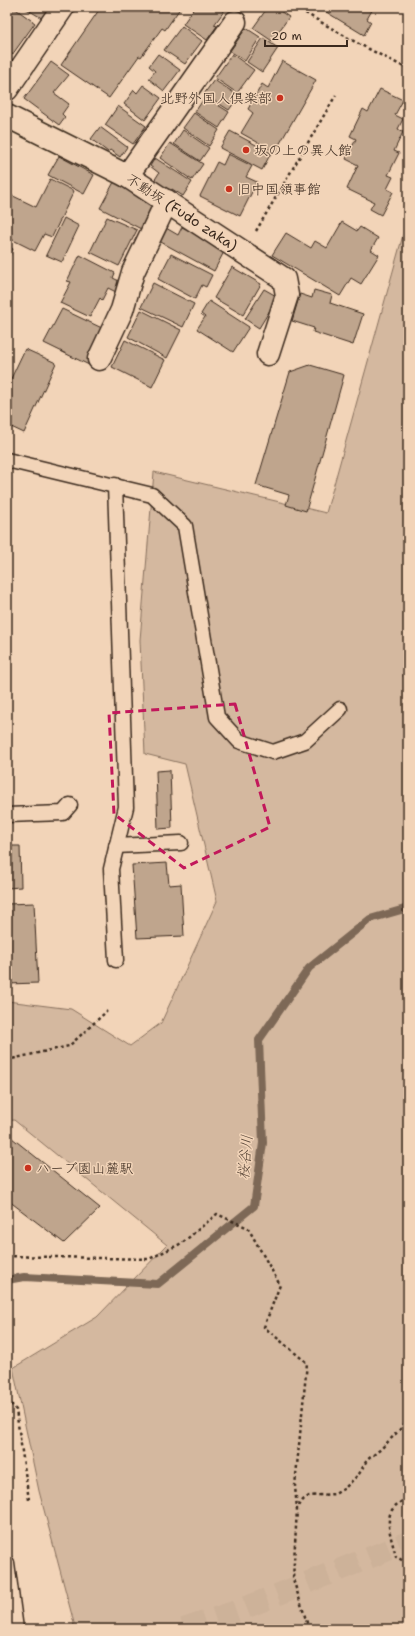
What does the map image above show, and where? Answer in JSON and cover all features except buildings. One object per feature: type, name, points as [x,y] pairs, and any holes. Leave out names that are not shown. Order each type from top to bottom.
[{"type":"street","points":[[7,88],[62,7]]},
{"type":"street","points":[[127,176],[235,22]]},
{"type":"street","name":"不動坂 (Fudo zaka)","points":[[7,116],[127,176],[244,251],[284,279],[287,295],[268,354]]},
{"type":"street","points":[[99,359],[122,310],[133,272],[167,201]]},
{"type":"lane","points":[[7,460],[152,495],[185,526],[217,717],[240,741],[273,752],[305,741],[340,709]]},
{"type":"lane","points":[[115,485],[126,807],[111,869],[116,960]]},
{"type":"lane","points":[[7,815],[63,813],[70,804]]},
{"type":"lane","points":[[116,846],[181,843]]},
{"type":"lane","points":[[7,1563],[16,1629]]},
{"type":"path","points":[[295,7],[356,43],[408,69]]},
{"type":"path","points":[[244,251],[336,95]]},
{"type":"path","points":[[7,1060],[69,1046],[107,1011]]},
{"type":"path","points":[[7,1256],[149,1259],[182,1244],[217,1214],[248,1228],[280,1285],[264,1327],[307,1363],[295,1486],[297,1509],[293,1578],[309,1629]]},
{"type":"path","points":[[7,1399],[16,1410],[29,1500]]},
{"type":"path","points":[[297,1509],[303,1500],[309,1496],[318,1497],[335,1494],[345,1488],[359,1474],[368,1460],[408,1421]]},
{"type":"path","points":[[408,1499],[396,1504],[391,1510],[388,1522],[396,1557],[408,1563]]},
{"type":"highlighted area","points":[[235,704],[270,827],[184,868],[114,814],[109,713]]},
{"type":"shaded area","points":[[408,217],[408,1629],[73,1629],[74,1623],[39,1491],[13,1368],[97,1317],[167,1245],[14,1120],[7,1121],[7,1001],[71,1009],[130,1046],[161,1023],[217,901],[185,764],[145,754],[140,640],[154,472],[326,513]]},
{"type":"waterway","name":"桜谷川","points":[[7,1280],[24,1277],[158,1284],[254,1206],[263,1143],[259,1040],[309,968],[370,919],[408,908]]},
{"type":"tunnel","points":[[184,1629],[242,1609],[408,1542]]},
{"type":"place","name":"北野外国人倶楽部","points":[[280,98]]},
{"type":"place","name":"坂の上の異人館","points":[[246,150]]},
{"type":"place","name":"旧中国領事館","points":[[229,189]]},
{"type":"place","name":"ハーブ園山麓駅","points":[[28,1168]]}]
